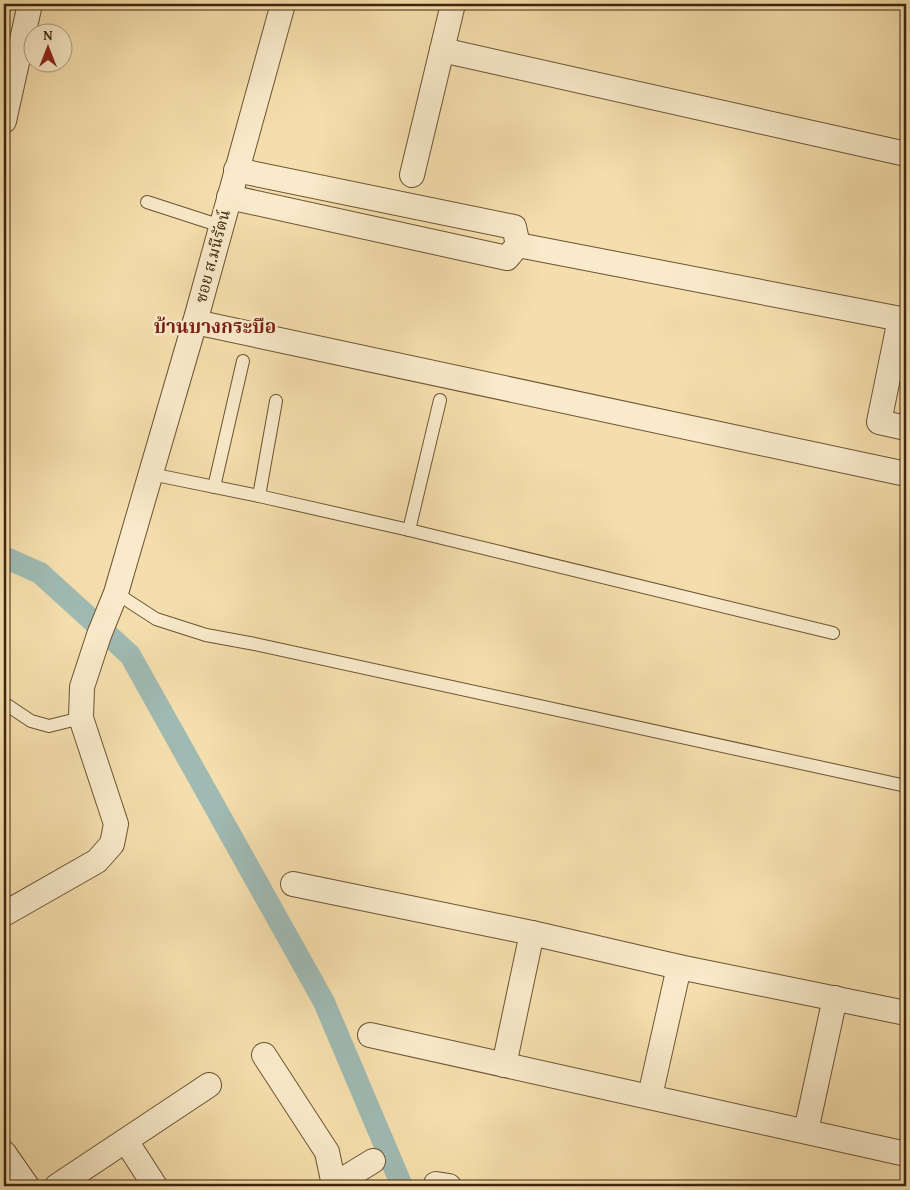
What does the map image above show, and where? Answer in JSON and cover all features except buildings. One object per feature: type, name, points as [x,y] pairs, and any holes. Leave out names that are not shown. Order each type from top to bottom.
[{"type":"street","points":[[4,121],[30,4]]},
{"type":"street","name":"ซอย ส.มนีรัตน์","points":[[81,718],[82,687],[115,594],[151,474],[283,4]]},
{"type":"street","points":[[412,175],[453,4]]},
{"type":"street","points":[[442,50],[906,154]]},
{"type":"street","points":[[236,170],[514,227],[518,245]]},
{"type":"street","points":[[229,197],[508,258],[518,245]]},
{"type":"street","points":[[518,245],[903,320],[879,422],[906,428]]},
{"type":"street","points":[[195,322],[906,474]]},
{"type":"street","points":[[4,914],[97,861],[112,844],[116,824],[81,718]]},
{"type":"street","points":[[293,884],[532,933],[679,967],[906,1013]]},
{"type":"street","points":[[504,1065],[532,933]]},
{"type":"street","points":[[650,1096],[679,967]]},
{"type":"street","points":[[806,1131],[836,998]]},
{"type":"street","points":[[370,1035],[906,1154]]},
{"type":"street","points":[[264,1056],[327,1152],[333,1185],[373,1161]]},
{"type":"street","points":[[57,1186],[209,1086]]},
{"type":"street","points":[[126,1141],[155,1186]]},
{"type":"street","points":[[4,1153],[27,1186]]},
{"type":"lane","points":[[146,202],[221,226]]},
{"type":"lane","points":[[214,487],[244,361]]},
{"type":"lane","points":[[409,530],[440,400]]},
{"type":"lane","points":[[259,496],[276,401]]},
{"type":"lane","points":[[151,474],[409,530],[833,633]]},
{"type":"lane","points":[[115,594],[156,619],[206,635],[255,644],[906,786]]},
{"type":"lane","points":[[4,703],[31,721],[49,726],[81,718]]},
{"type":"waterway","points":[[4,557],[40,573],[130,655],[324,1002],[402,1186]]},
{"type":"district","name":"บ้านบางกระบือ","points":[[215,326]]}]
